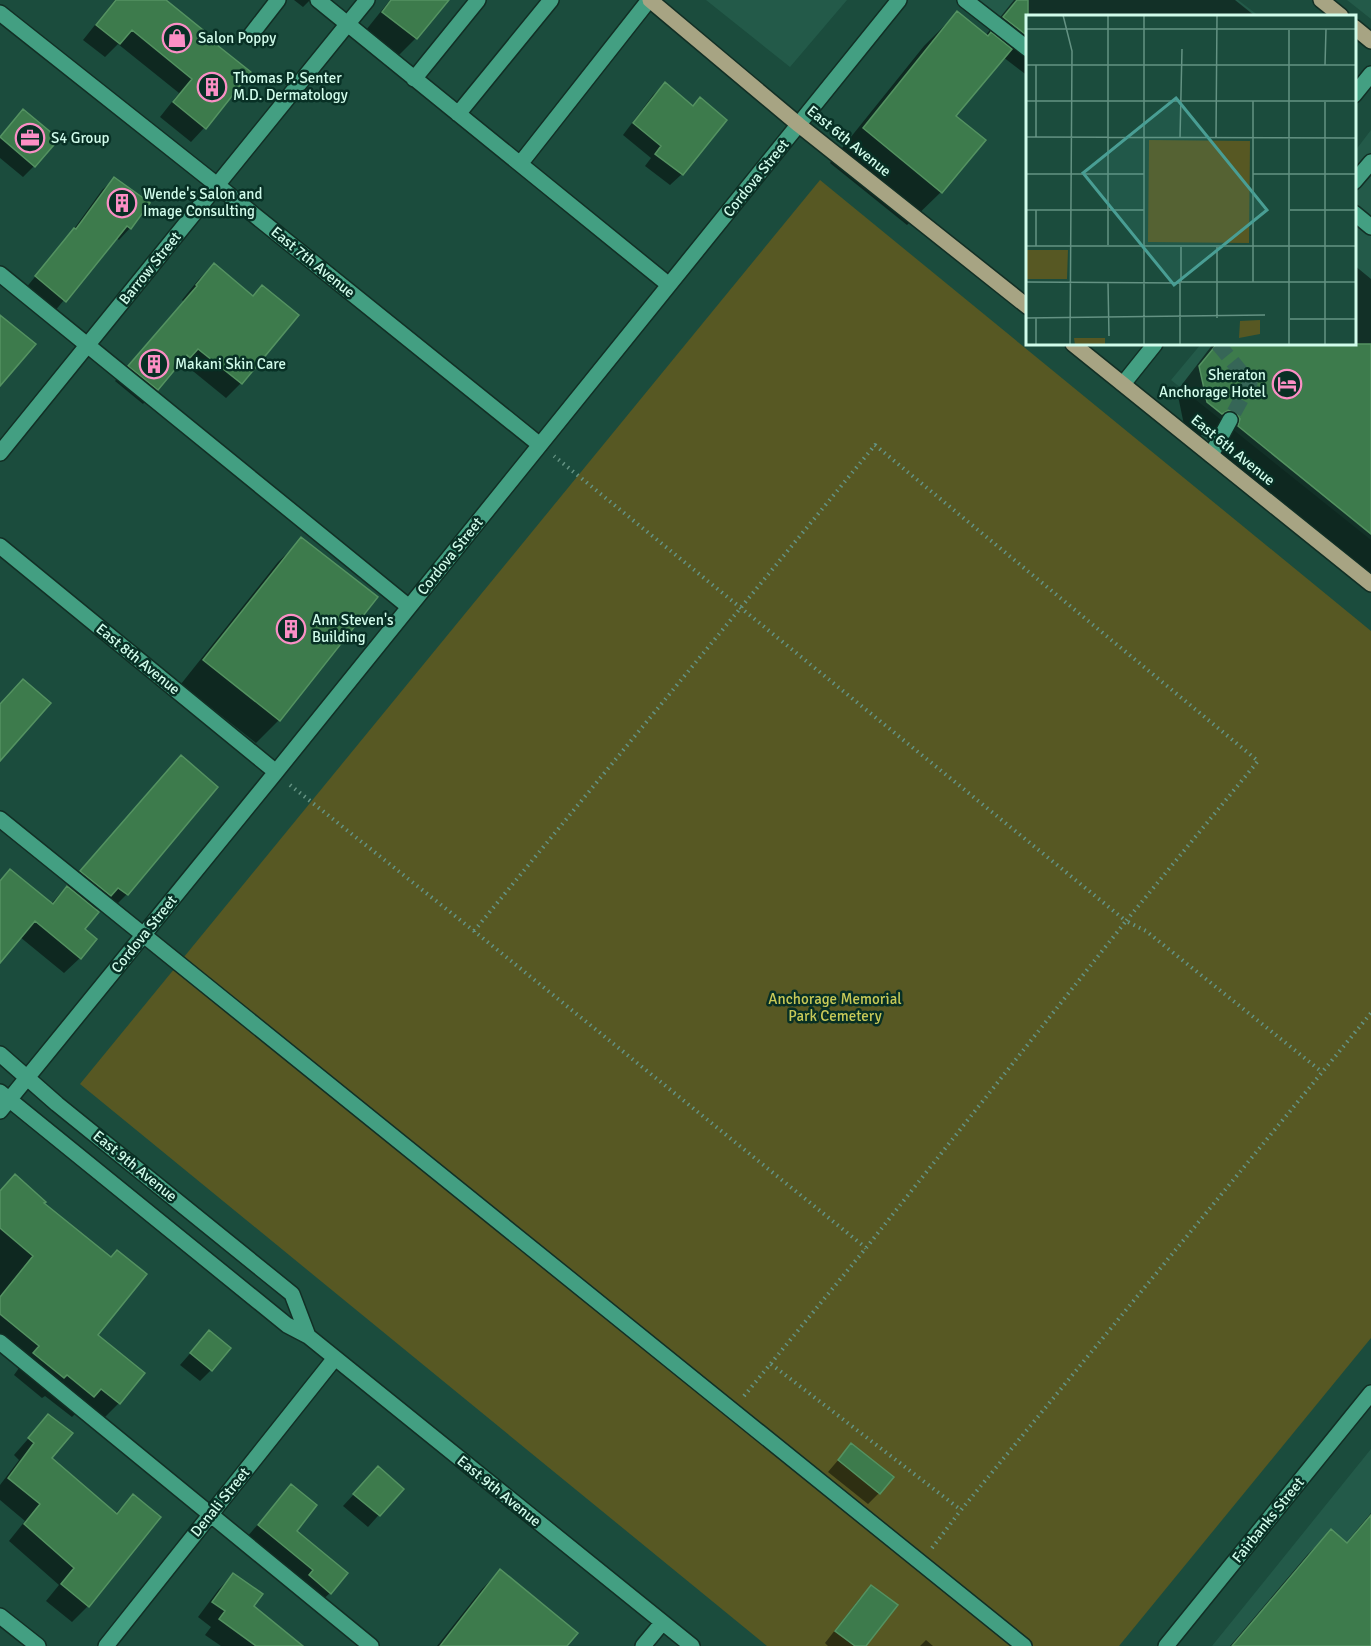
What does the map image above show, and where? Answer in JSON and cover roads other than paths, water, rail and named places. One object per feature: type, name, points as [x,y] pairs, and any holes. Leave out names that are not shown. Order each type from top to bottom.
[{"type":"main road","name":"East 6th Avenue","points":[[649,0],[799,125],[1026,306]]},
{"type":"main road","points":[[1321,0],[1340,15]]},
{"type":"main road","points":[[1356,29],[1371,41]]},
{"type":"main road","name":"East 6th Avenue","points":[[1074,345],[1371,584]]},
{"type":"street","points":[[250,36],[278,0]]},
{"type":"street","points":[[318,0],[669,285]]},
{"type":"street","name":"Barrow Street","points":[[0,453],[368,0]]},
{"type":"street","points":[[414,79],[478,0]]},
{"type":"street","points":[[458,114],[551,0]]},
{"type":"street","points":[[520,164],[649,0]]},
{"type":"street","name":"Cordova Street","points":[[3,1101],[27,1077],[276,772],[899,0]]},
{"type":"street","points":[[965,0],[1026,47]]},
{"type":"street","name":"East 7th Avenue","points":[[0,13],[540,445]]},
{"type":"street","points":[[1356,93],[1371,74]]},
{"type":"street","points":[[1356,180],[1371,162]]},
{"type":"street","points":[[1356,215],[1371,227]]},
{"type":"street","points":[[0,274],[409,607]]},
{"type":"street","points":[[1123,384],[1154,345]]},
{"type":"street","points":[[1211,456],[1230,420]]},
{"type":"street","name":"East 8th Avenue","points":[[0,546],[276,772]]},
{"type":"street","points":[[0,819],[1024,1646]]},
{"type":"street","name":"East 9th Avenue","points":[[0,1054],[57,1104],[292,1294],[308,1336]]},
{"type":"street","name":"East 9th Avenue","points":[[3,1101],[287,1325],[308,1336],[692,1646]]},
{"type":"street","points":[[0,1342],[371,1646]]},
{"type":"street","name":"Denali Street","points":[[106,1646],[335,1358]]},
{"type":"street","name":"Fairbanks Street","points":[[1166,1646],[1371,1393]]},
{"type":"street","points":[[0,1616],[38,1646]]},
{"type":"street","points":[[643,1646],[662,1623]]},
{"type":"tunnel","points":[[1219,345],[1250,383],[1230,420]]},
{"type":"place","name":"Salon Poppy","points":[[177,38]]},
{"type":"place","name":"Thomas P. Senter M.D. Dermatology","points":[[212,87]]},
{"type":"place","name":"S4 Group","points":[[30,138]]},
{"type":"place","name":"Wende's Salon and Image Consulting","points":[[122,203]]},
{"type":"place","name":"Makani Skin Care","points":[[154,364]]},
{"type":"place","name":"Sheraton Anchorage Hotel","points":[[1287,384]]},
{"type":"place","name":"Ann Steven's Building","points":[[291,629]]},
{"type":"park label","name":"Anchorage Memorial Park Cemetery","points":[[835,1008]]}]
